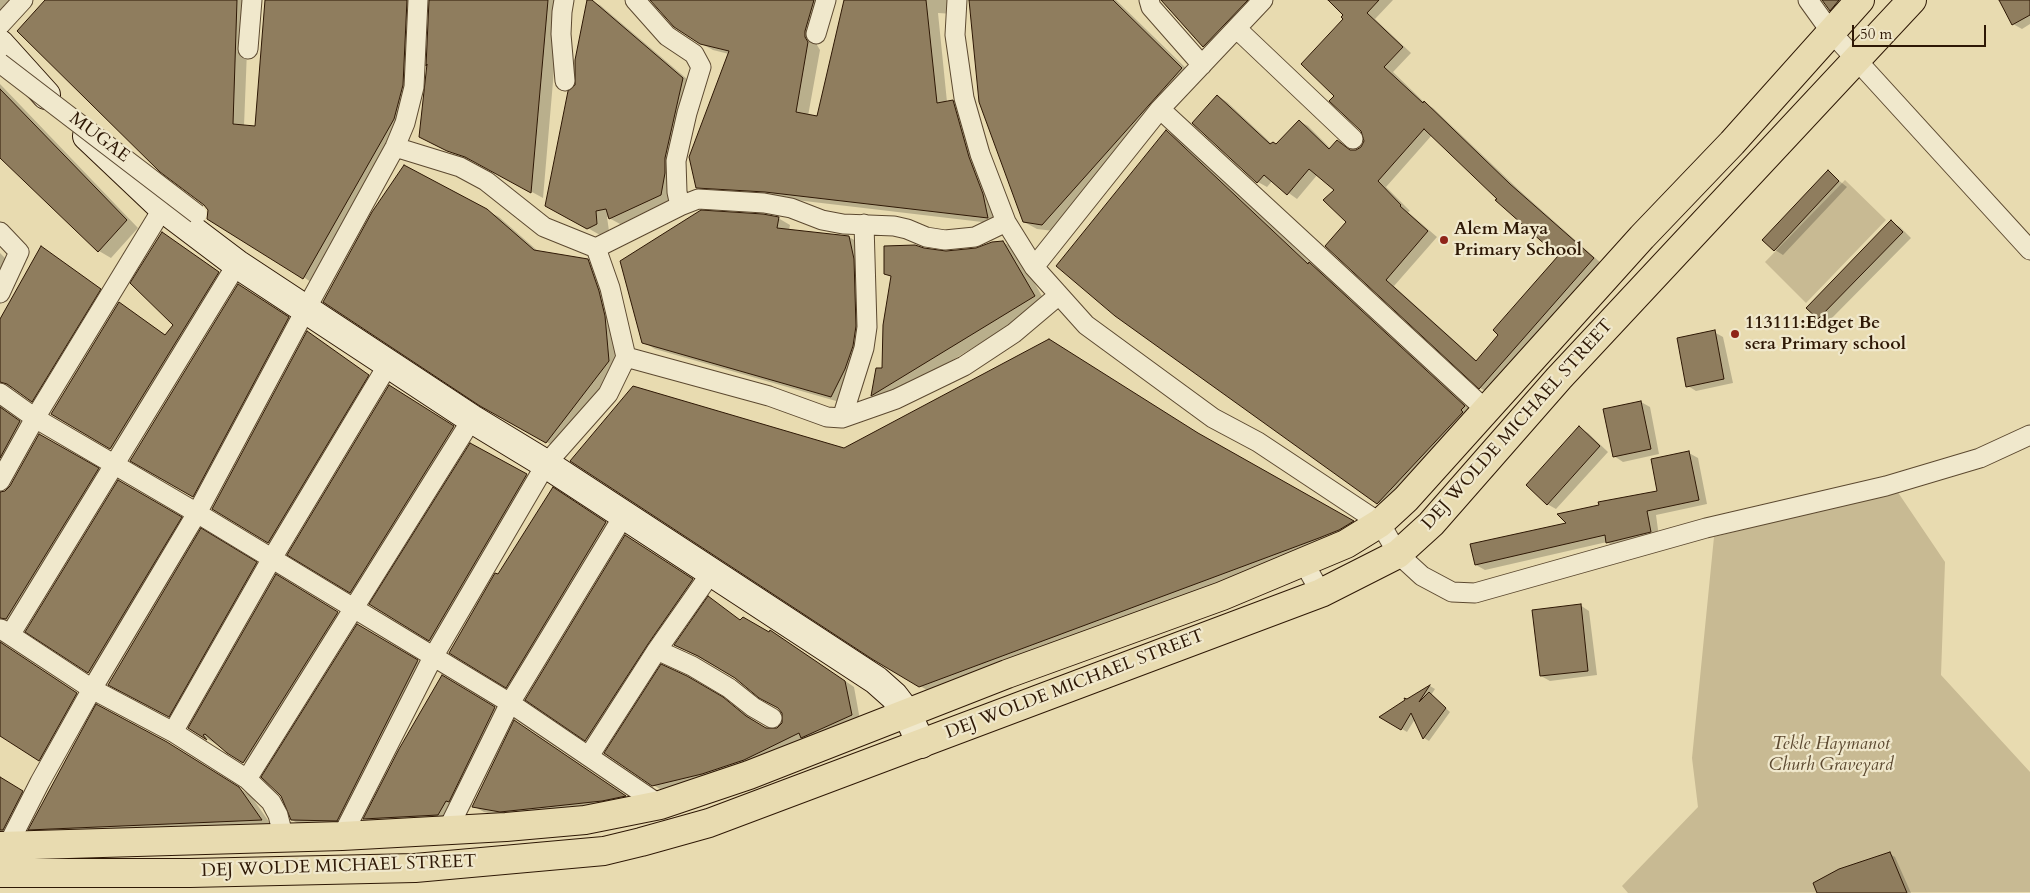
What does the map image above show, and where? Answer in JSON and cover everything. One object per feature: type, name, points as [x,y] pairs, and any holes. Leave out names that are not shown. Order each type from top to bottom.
[{"type":"main road","name":"DEJ WOLDE MICHAEL STREET","points":[[3,846],[447,831],[585,820],[660,805],[750,775],[907,713],[1304,563],[1346,544],[1380,523],[1406,499],[1642,236],[1732,143],[1860,0]]},
{"type":"main road","name":"DEJ WOLDE MICHAEL STREET","points":[[3,873],[190,873],[415,868],[604,850],[709,823],[1321,593],[1398,554],[1450,505],[1559,378],[1912,0]]},
{"type":"main road","points":[[0,44],[49,98],[162,208],[237,264],[472,419],[546,464],[876,680],[894,696],[907,713],[921,744]]},
{"type":"main road","points":[[1642,236],[1665,264]]},
{"type":"street","points":[[0,25],[23,0]]},
{"type":"street","points":[[248,49],[252,0]]},
{"type":"street","points":[[3,873],[3,846],[92,689],[197,513],[395,147],[405,123],[414,87],[418,0]]},
{"type":"street","points":[[564,0],[561,34],[565,81]]},
{"type":"street","points":[[635,0],[666,36],[694,54],[701,67],[686,113],[676,162],[677,192],[680,206]]},
{"type":"street","points":[[816,34],[826,0]]},
{"type":"street","points":[[957,0],[955,35],[964,98],[980,154],[1006,222],[1034,267],[1086,325],[1213,418],[1258,442],[1380,523],[1398,554],[1422,576],[1442,588],[1452,592],[1475,593],[1706,528],[1886,486],[1980,458],[2030,435]]},
{"type":"street","points":[[1149,0],[1151,7],[1202,64]]},
{"type":"street","points":[[1034,267],[1160,108],[1263,0]]},
{"type":"street","points":[[1808,0],[1831,32],[2030,250]]},
{"type":"street","points":[[1237,29],[1353,139]]},
{"type":"street","name":"MUGAE","points":[[0,63],[198,214]]},
{"type":"street","points":[[1160,108],[1486,410]]},
{"type":"street","points":[[395,147],[460,168],[486,181],[544,227],[596,248],[698,198],[764,203],[791,208],[822,220],[843,224],[894,226],[926,237],[945,240],[975,237],[1006,222]]},
{"type":"street","points":[[0,481],[35,418],[162,208]]},
{"type":"street","points":[[842,418],[864,348],[867,328],[864,224]]},
{"type":"street","points":[[0,232],[19,252],[0,293]]},
{"type":"street","points":[[342,836],[433,657],[546,464],[608,394],[626,357],[610,288],[596,248]]},
{"type":"street","points":[[237,264],[114,464],[5,632],[92,689],[173,732],[248,779],[272,802],[281,827],[280,838]]},
{"type":"street","points":[[626,357],[769,396],[828,417],[842,418],[896,399],[964,366],[1014,333],[1059,295]]},
{"type":"street","points":[[173,732],[271,560],[389,363]]},
{"type":"street","points":[[0,393],[35,418],[197,513],[271,560],[510,702],[660,805]]},
{"type":"street","points":[[248,779],[472,419]]},
{"type":"street","points":[[447,831],[510,702],[624,515]]},
{"type":"street","points":[[1304,563],[1321,593]]},
{"type":"street","points":[[590,756],[657,650],[711,573]]},
{"type":"street","points":[[657,650],[692,666],[729,688],[753,707],[772,718]]},
{"type":"green space","points":[[1845,180],[1886,220],[1806,303],[1765,262]]},
{"type":"green space","name":"Tekle Haymanot Churh Graveyard","points":[[1897,491],[1945,562],[1941,675],[2030,772],[2030,892],[1628,893],[1622,886],[1698,807],[1692,758],[1714,537]]},
{"type":"building","points":[[45,0],[237,0],[233,124],[255,126],[265,0],[407,0],[403,85],[394,119],[303,279],[207,219],[208,210],[204,205],[160,172],[17,31]]},
{"type":"building","points":[[429,0],[548,0],[531,193],[465,157],[447,151],[419,137],[427,64],[426,66]]},
{"type":"building","points":[[587,0],[592,0],[683,78],[665,158],[665,173],[661,195],[609,219],[606,209],[596,211],[597,224],[587,229],[545,206],[568,91],[575,85],[575,60]]},
{"type":"building","points":[[650,0],[814,0],[805,31],[805,37],[808,42],[796,112],[817,116],[844,0],[926,0],[937,103],[953,100],[969,157],[983,194],[988,218],[765,192],[696,188],[689,157],[729,51],[700,44],[674,27]]},
{"type":"building","points":[[969,0],[1113,0],[1182,68],[1042,225],[1023,222],[979,102]]},
{"type":"building","points":[[1161,0],[1248,0],[1203,47]]},
{"type":"building","points":[[1328,0],[1379,0],[1367,13],[1403,47],[1384,67],[1423,103],[1424,101],[1510,184],[1594,258],[1479,389],[1325,246],[1346,222],[1323,200],[1334,190],[1309,169],[1287,195],[1264,175],[1257,183],[1192,123],[1217,95],[1270,144],[1273,142],[1276,144],[1299,120],[1329,149],[1337,140],[1350,150],[1356,150],[1361,147],[1364,141],[1361,131],[1329,101],[1334,96],[1301,64],[1343,19],[1341,17],[1343,15]],"holes":[[[1424,129],[1497,199],[1495,200],[1558,256],[1493,330],[1498,335],[1476,361],[1386,280],[1428,231],[1400,206],[1378,181]]]},
{"type":"building","points":[[1822,0],[1839,0],[1830,11]]},
{"type":"building","points":[[1999,0],[2030,0],[2030,15],[2012,25]]},
{"type":"building","points":[[0,89],[127,220],[98,252],[0,158]]},
{"type":"building","points":[[1166,130],[1308,264],[1309,262],[1465,406],[1461,410],[1463,412],[1377,504],[1115,316],[1056,266]]},
{"type":"building","points":[[404,165],[487,209],[534,250],[588,259],[605,316],[609,361],[546,443],[480,406],[323,302],[372,212]]},
{"type":"building","points":[[1828,170],[1839,181],[1774,251],[1762,240]]},
{"type":"building","points":[[701,210],[763,214],[779,217],[777,228],[849,236],[854,259],[856,326],[853,346],[845,369],[831,397],[642,343],[620,261]]},
{"type":"building","points":[[1891,220],[1903,232],[1818,319],[1806,308]]},
{"type":"building","points":[[162,232],[219,272],[110,449],[51,414],[119,302],[165,335],[173,325],[130,283]]},
{"type":"building","points":[[1003,241],[1035,296],[871,396],[876,368],[882,368],[883,325],[891,276],[884,274],[884,246],[915,245],[946,251],[976,248],[992,242]]},
{"type":"building","points":[[41,246],[101,289],[32,402],[7,384],[0,382],[0,319]]},
{"type":"building","points":[[238,284],[289,317],[193,497],[130,461]]},
{"type":"building","points":[[1715,330],[1724,379],[1686,387],[1677,338]]},
{"type":"building","points":[[307,331],[369,375],[268,543],[212,509]]},
{"type":"building","points":[[1049,339],[1198,433],[1354,521],[1339,530],[1319,538],[919,687],[872,659],[570,461],[633,386],[844,448]]},
{"type":"building","points":[[389,385],[454,426],[350,593],[287,555]]},
{"type":"building","points":[[1641,401],[1651,449],[1613,457],[1603,409]]},
{"type":"building","points":[[0,407],[20,421],[0,458]]},
{"type":"building","points":[[1579,426],[1600,446],[1547,505],[1526,485]]},
{"type":"building","points":[[39,434],[99,468],[6,619],[0,618],[0,492],[5,491],[10,486]]},
{"type":"building","points":[[470,443],[527,474],[429,641],[369,604]]},
{"type":"building","points":[[1689,451],[1699,500],[1647,511],[1651,532],[1606,543],[1605,535],[1475,565],[1470,544],[1566,523],[1557,514],[1599,505],[1598,502],[1657,491],[1651,459]]},
{"type":"building","points":[[118,480],[182,517],[88,673],[25,632]]},
{"type":"building","points":[[553,487],[606,522],[506,688],[449,653],[495,573],[498,574]]},
{"type":"building","points":[[201,528],[257,562],[169,717],[108,685]]},
{"type":"building","points":[[625,535],[693,579],[585,741],[525,700]]},
{"type":"building","points":[[276,574],[338,612],[243,763],[227,753],[205,734],[203,735],[207,740],[188,728]]},
{"type":"building","points":[[708,596],[740,620],[743,617],[769,632],[770,630],[845,681],[852,715],[801,738],[799,733],[744,760],[702,774],[652,786],[604,753],[661,664],[687,676],[723,697],[746,716],[766,728],[777,728],[782,723],[782,713],[778,708],[759,698],[735,678],[698,656],[674,645]]},
{"type":"building","points":[[1581,604],[1588,671],[1540,676],[1532,610]]},
{"type":"building","points":[[357,624],[418,660],[337,821],[291,820],[281,796],[261,777]]},
{"type":"building","points":[[0,642],[77,693],[39,761],[0,736]]},
{"type":"building","points":[[442,675],[495,707],[449,802],[446,801],[438,815],[363,819],[399,749]]},
{"type":"building","points":[[1430,685],[1419,702],[1429,692],[1446,708],[1423,739],[1411,713],[1401,730],[1379,717],[1405,700],[1404,698],[1407,699]]},
{"type":"building","points":[[96,704],[167,742],[239,787],[262,820],[28,830]]},
{"type":"building","points":[[514,720],[626,796],[602,801],[500,812],[472,807]]},
{"type":"building","points":[[0,777],[23,791],[3,830],[0,830]]},
{"type":"building","points":[[1890,852],[1907,893],[1817,893],[1813,883],[1839,869]]},
{"type":"place","name":"Alem Maya Primary School","points":[[1444,240]]},
{"type":"place","name":"113111:Edget Be sera Primary school","points":[[1735,334]]}]
